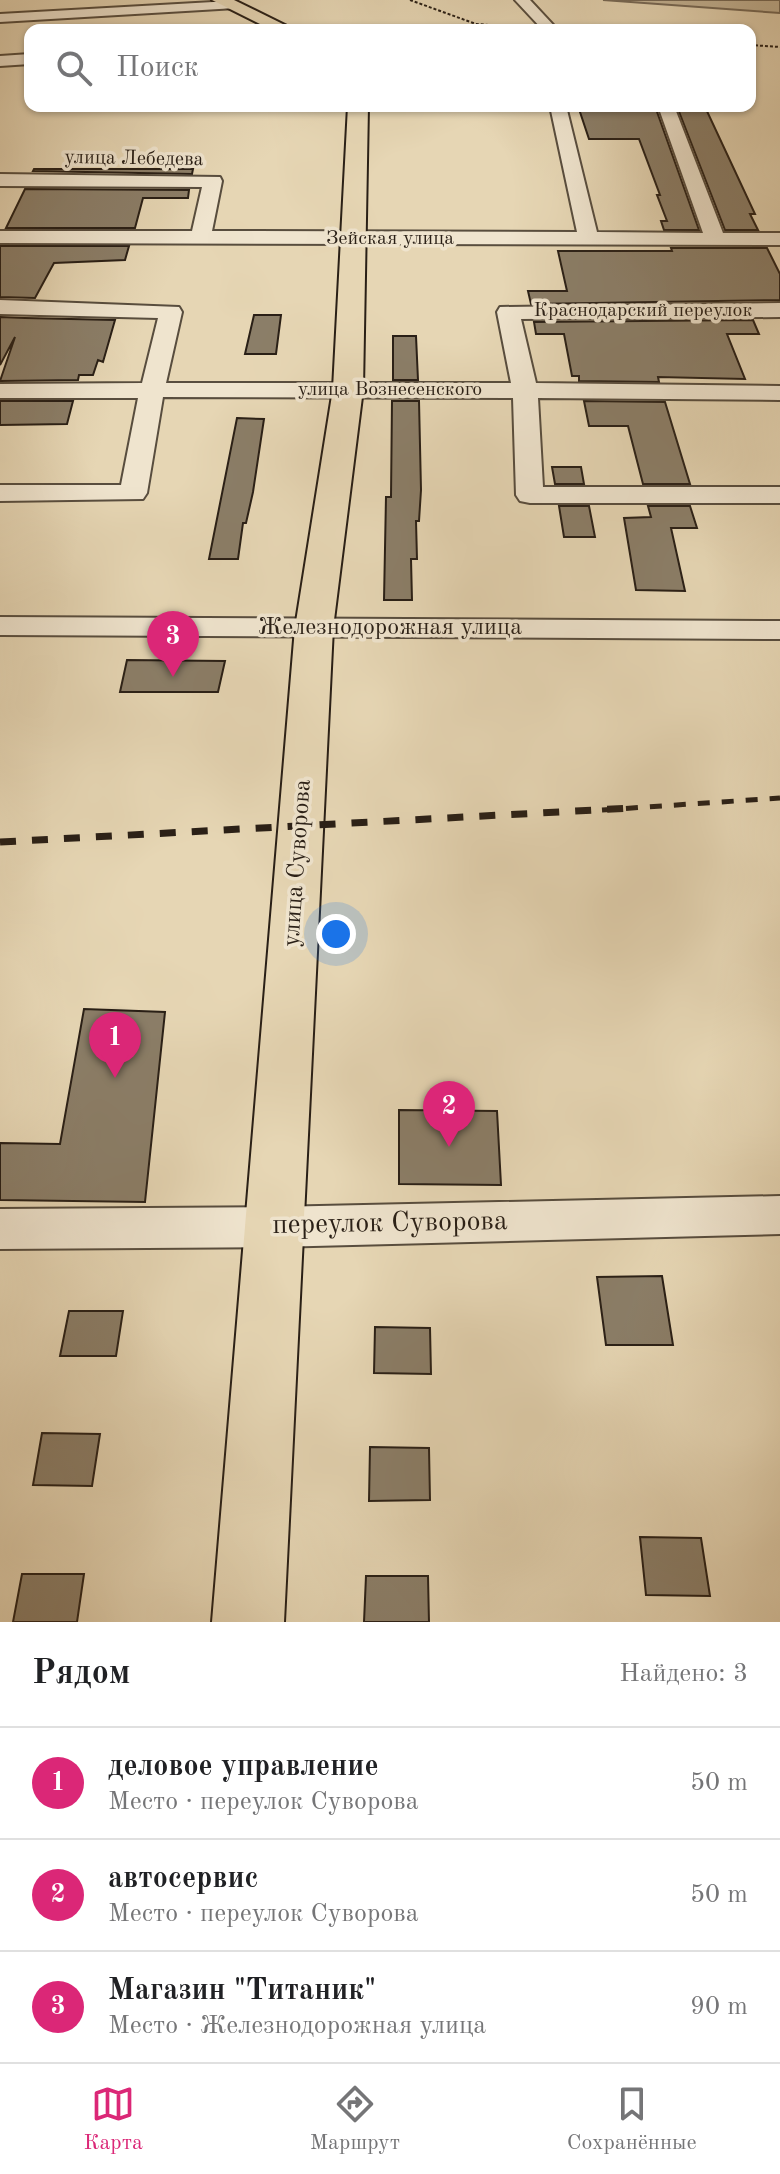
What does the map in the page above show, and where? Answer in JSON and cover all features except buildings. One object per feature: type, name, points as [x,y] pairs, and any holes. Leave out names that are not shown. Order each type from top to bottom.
[{"type":"main road","points":[[226,2],[273,24]]},
{"type":"main road","name":"улица Суворова","points":[[248,1622],[314,628],[348,389],[358,112]]},
{"type":"street","points":[[522,0],[545,24]]},
{"type":"street","points":[[0,18],[226,2]]},
{"type":"street","points":[[0,61],[24,59]]},
{"type":"street","points":[[559,112],[588,238]]},
{"type":"street","points":[[668,112],[715,237]]},
{"type":"street","name":"улица Лебедева","points":[[0,180],[213,181],[201,236]]},
{"type":"street","name":"Зейская улица","points":[[0,237],[780,239]]},
{"type":"street","points":[[0,307],[171,312],[133,493],[0,493]]},
{"type":"street","name":"Краснодарский переулок","points":[[780,310],[508,312],[525,390],[530,495],[780,495]]},
{"type":"street","name":"улица Вознесенского","points":[[0,391],[348,389],[780,393]]},
{"type":"street","name":"Железнодорожная улица","points":[[0,626],[780,630]]},
{"type":"street","name":"переулок Суворова","points":[[0,1229],[274,1227],[780,1215]]},
{"type":"path","points":[[410,0],[476,24]]},
{"type":"path","points":[[756,45],[780,47]]},
{"type":"shaded area","points":[[603,0],[780,0],[780,13]]},
{"type":"railway","points":[[630,808],[780,798]]},
{"type":"railway","points":[[0,842],[630,808]]},
{"type":"railway","points":[[602,810],[630,808]]},
{"type":"place","name":"Магазин \"Титаник\"","points":[[173,677]]},
{"type":"place","name":"деловое управление","points":[[115,1078]]},
{"type":"place","name":"автосервис","points":[[449,1147]]}]
